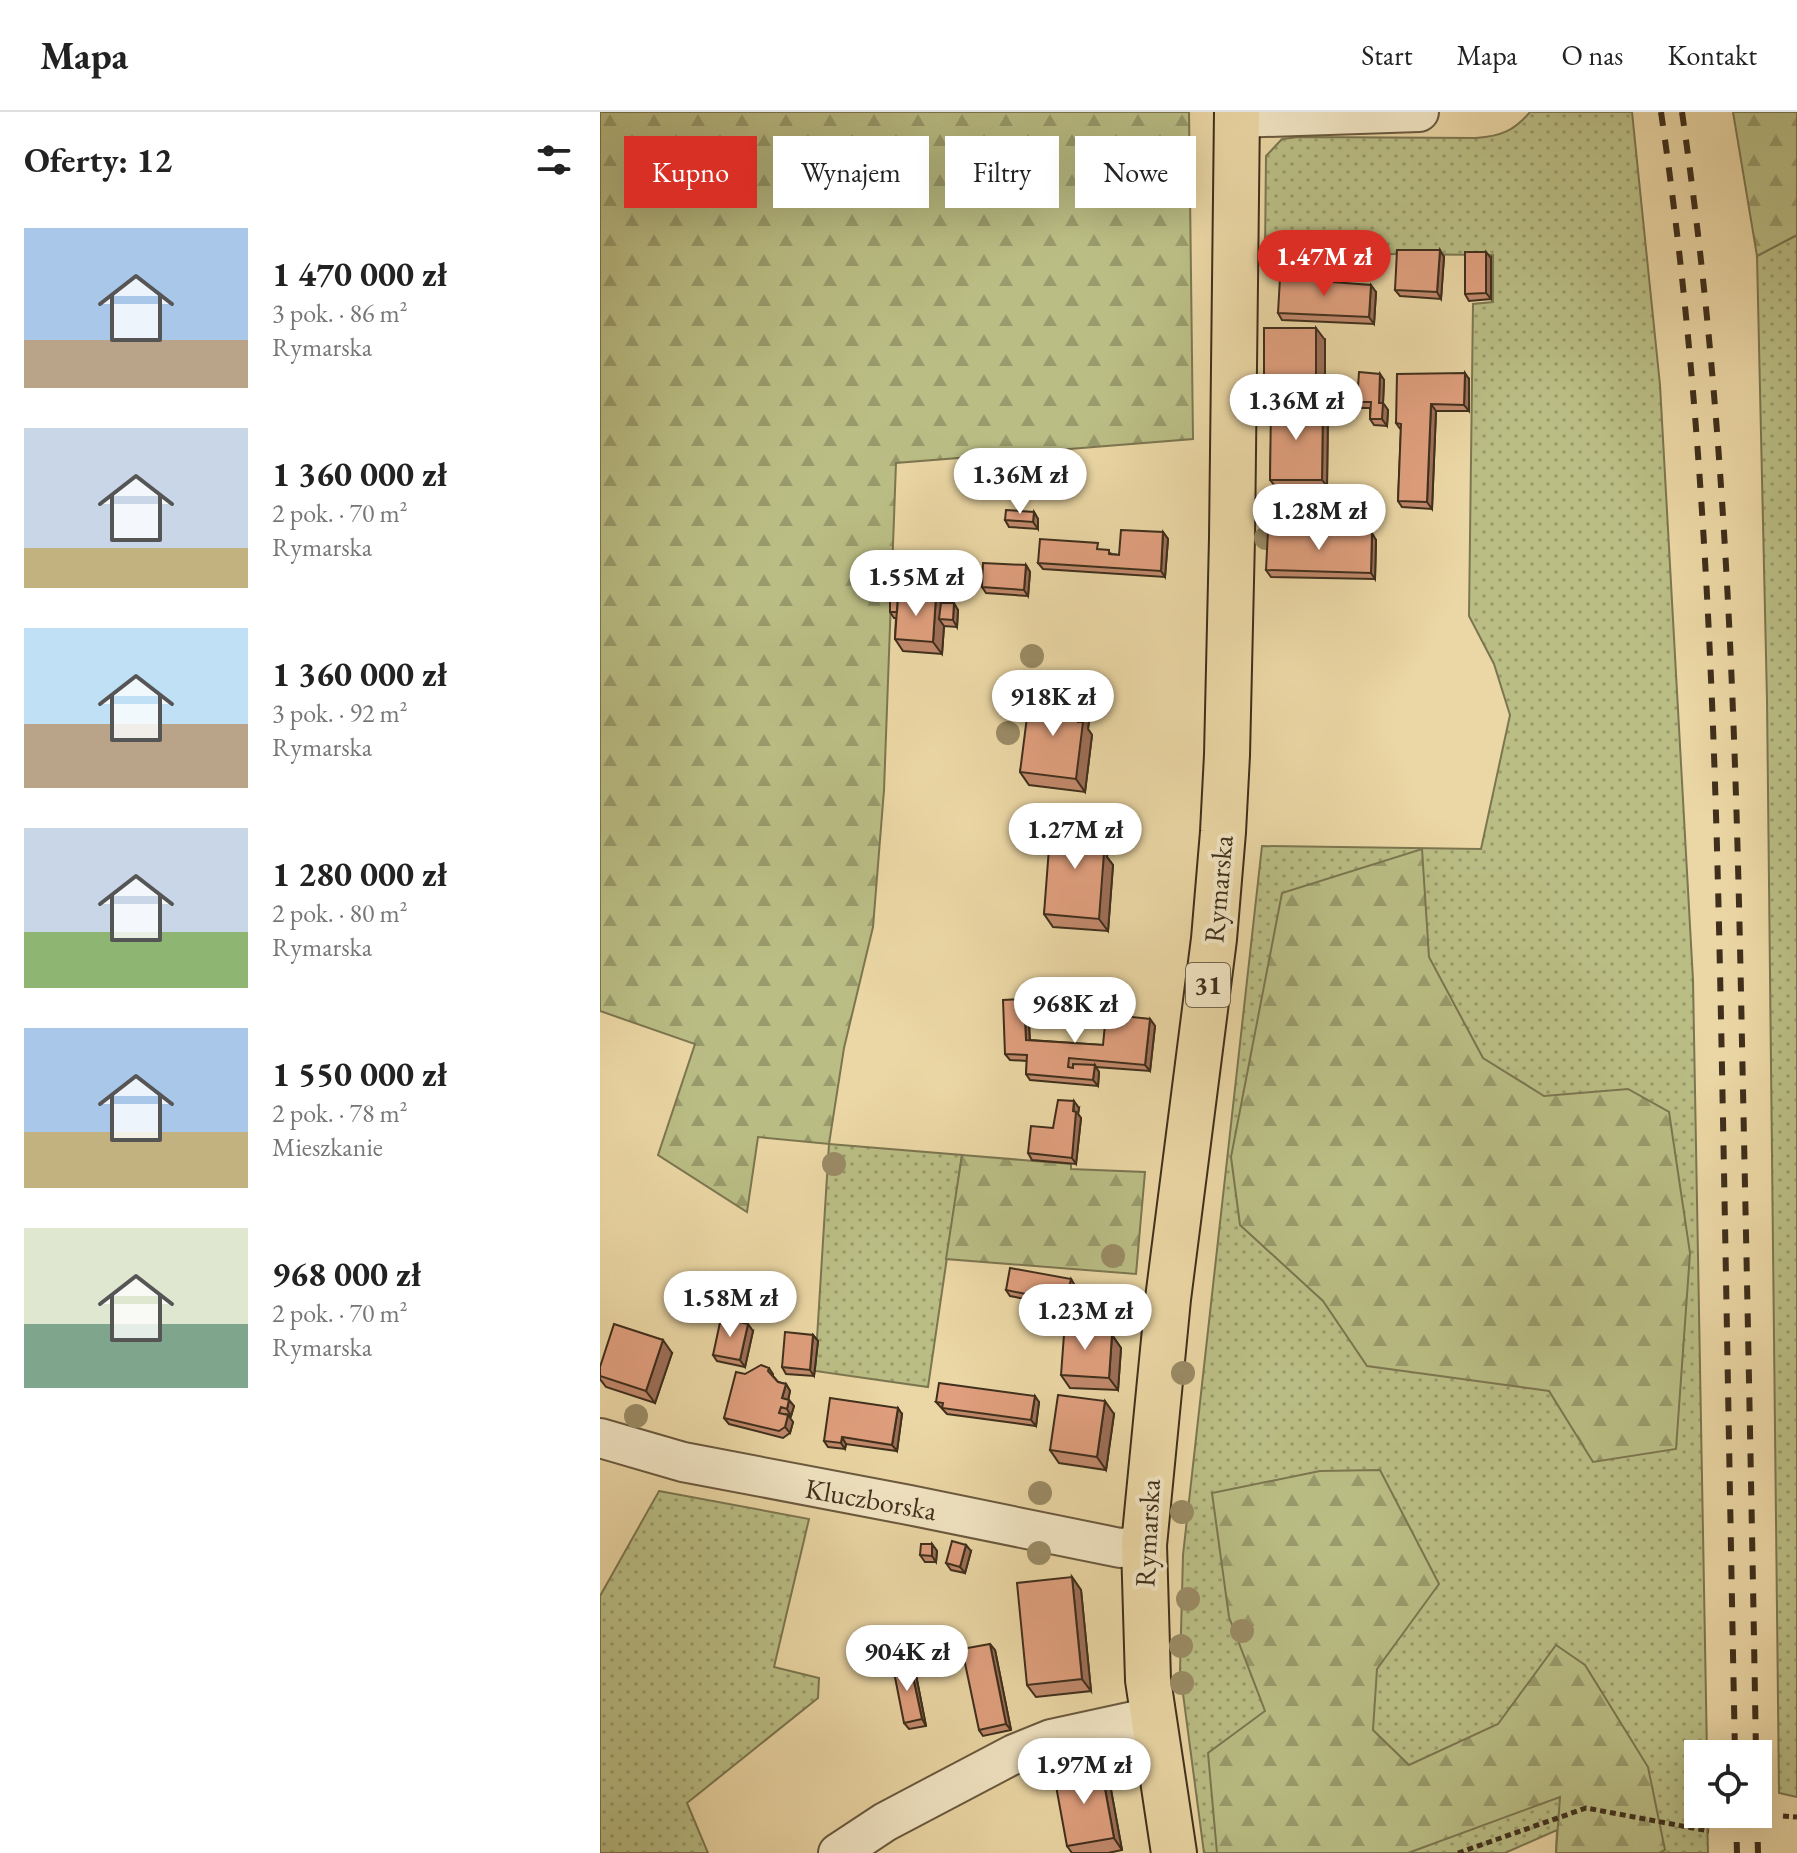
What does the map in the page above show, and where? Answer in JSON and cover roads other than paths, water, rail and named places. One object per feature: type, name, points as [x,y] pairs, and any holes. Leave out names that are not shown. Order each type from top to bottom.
[{"type":"main road","name":"Rymarska","points":[[1174,1853],[1152,1717],[1144,1638],[1144,1545],[1168,1299],[1214,939],[1223,832],[1231,553],[1237,115]]},
{"type":"street","points":[[1237,115],[1419,112]]},
{"type":"street","name":"Kluczborska","points":[[600,1438],[683,1462],[766,1480],[909,1505],[1120,1548],[1144,1545]]},
{"type":"street","points":[[838,1853],[885,1822],[1014,1754],[1051,1739],[1152,1717]]},
{"type":"railway","points":[[1661,112],[1676,225],[1698,451],[1711,678],[1719,905],[1735,1740]]},
{"type":"railway","points":[[1682,112],[1710,344],[1727,577],[1740,926],[1756,1740]]},
{"type":"railway","points":[[1736,1828],[1737,1853]]},
{"type":"railway","points":[[1757,1828],[1758,1853]]}]
